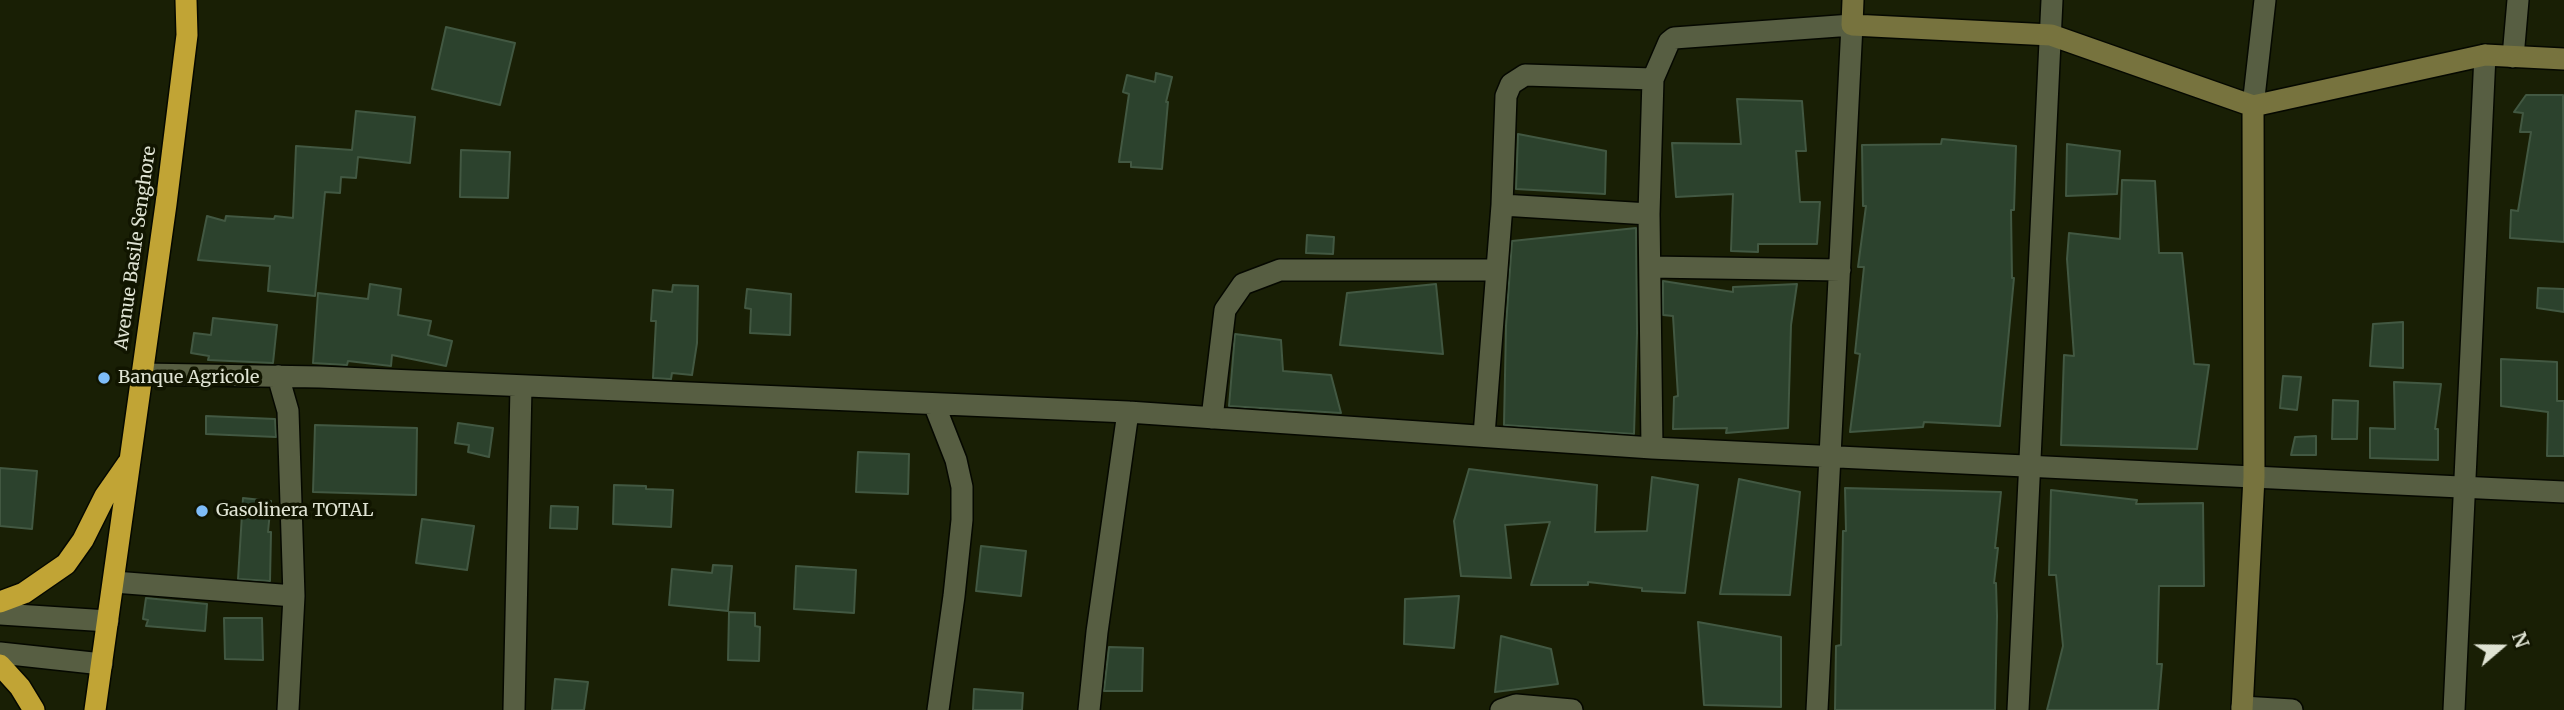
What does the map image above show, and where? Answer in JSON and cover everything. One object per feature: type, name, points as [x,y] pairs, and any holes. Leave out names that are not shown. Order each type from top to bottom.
[{"type":"highway","name":"Avenue Basile Senghore","points":[[95,710],[187,35],[186,0]]},
{"type":"highway","points":[[0,602],[24,593],[66,564],[83,540],[104,496],[131,458]]},
{"type":"highway","points":[[0,665],[20,687],[34,710]]},
{"type":"street","points":[[1817,710],[1853,0]]},
{"type":"street","points":[[2018,710],[2052,0]]},
{"type":"street","points":[[2265,0],[2253,106],[2254,477],[2242,708],[2292,710]]},
{"type":"street","points":[[2513,57],[2518,0]]},
{"type":"street","points":[[1652,448],[1649,214],[1653,79],[1669,42],[1674,38],[1852,25],[2050,35],[2253,106],[2486,55],[2564,59]]},
{"type":"street","points":[[2454,710],[2486,55]]},
{"type":"street","points":[[1484,435],[1502,205],[1506,96],[1511,84],[1525,75],[1653,79]]},
{"type":"street","points":[[1502,205],[1649,214]]},
{"type":"street","points":[[1650,267],[1840,270]]},
{"type":"street","points":[[1212,418],[1225,310],[1243,284],[1280,270],[1497,270]]},
{"type":"street","points":[[142,374],[278,376],[1128,412],[1652,448],[2564,492]]},
{"type":"street","points":[[278,376],[288,411],[294,596],[288,710]]},
{"type":"street","points":[[514,710],[521,387]]},
{"type":"street","points":[[934,404],[956,460],[962,487],[962,520],[938,710]]},
{"type":"street","points":[[1089,710],[1097,632],[1128,412]]},
{"type":"street","points":[[114,582],[294,596]]},
{"type":"street","points":[[0,614],[108,621]]},
{"type":"street","points":[[0,653],[102,664]]},
{"type":"street","points":[[1501,710],[1516,705],[1572,710]]},
{"type":"building","points":[[446,27],[515,43],[500,105],[432,89]]},
{"type":"building","points":[[1156,73],[1172,77],[1166,102],[1162,169],[1131,167],[1131,162],[1119,162],[1129,94],[1123,92],[1127,75],[1155,82]]},
{"type":"building","points":[[2526,95],[2563,95],[2564,242],[2510,238],[2511,210],[2518,211],[2531,132],[2520,132],[2523,113],[2514,112]]},
{"type":"building","points":[[1737,99],[1802,101],[1806,151],[1796,151],[1800,202],[1820,202],[1817,244],[1758,244],[1758,252],[1731,251],[1733,194],[1676,197],[1672,143],[1741,144]]},
{"type":"building","points":[[356,111],[415,117],[410,163],[358,157],[356,178],[341,177],[340,193],[325,192],[315,296],[268,291],[270,266],[198,260],[207,216],[225,221],[226,216],[293,218],[296,146],[352,150]]},
{"type":"building","points":[[1518,134],[1606,151],[1605,194],[1516,189]]},
{"type":"building","points":[[1942,139],[2016,146],[2014,210],[2011,210],[2014,278],[2000,426],[1924,422],[1923,427],[1850,432],[1860,354],[1855,353],[1864,267],[1858,267],[1866,206],[1863,206],[1862,145],[1941,144]]},
{"type":"building","points":[[2067,144],[2120,151],[2117,194],[2066,196]]},
{"type":"building","points":[[461,150],[510,152],[508,198],[460,197]]},
{"type":"building","points":[[2122,180],[2155,181],[2159,253],[2182,253],[2194,364],[2209,365],[2197,449],[2061,445],[2064,355],[2074,356],[2067,259],[2069,233],[2120,239]]},
{"type":"building","points":[[1636,228],[1634,434],[1504,425],[1506,326],[1512,241]]},
{"type":"building","points":[[1307,235],[1334,237],[1333,254],[1306,253]]},
{"type":"building","points":[[1663,281],[1733,292],[1733,287],[1797,284],[1791,325],[1788,428],[1726,433],[1727,428],[1673,429],[1674,397],[1678,396],[1673,316],[1663,315]]},
{"type":"building","points":[[370,284],[401,289],[398,315],[431,321],[428,335],[452,341],[446,366],[392,355],[391,366],[348,361],[347,365],[313,363],[318,293],[368,299]]},
{"type":"building","points":[[1436,284],[1443,354],[1340,345],[1347,293]]},
{"type":"building","points":[[673,285],[698,286],[697,343],[692,375],[672,373],[671,379],[653,378],[656,321],[651,321],[653,290],[672,292]]},
{"type":"building","points":[[2538,288],[2564,289],[2564,312],[2537,308]]},
{"type":"building","points":[[747,289],[791,294],[790,335],[750,333],[751,309],[745,308]]},
{"type":"building","points":[[213,318],[277,325],[273,363],[208,360],[209,356],[191,353],[194,333],[211,335]]},
{"type":"building","points":[[2403,322],[2403,368],[2370,366],[2373,324]]},
{"type":"building","points":[[1235,334],[1281,340],[1283,371],[1331,375],[1341,413],[1229,406]]},
{"type":"building","points":[[2501,359],[2557,362],[2557,401],[2564,401],[2564,456],[2547,456],[2548,412],[2501,406]]},
{"type":"building","points":[[2283,376],[2301,377],[2297,410],[2280,408]]},
{"type":"building","points":[[2394,382],[2441,384],[2435,429],[2438,429],[2438,460],[2370,458],[2370,428],[2395,429]]},
{"type":"building","points":[[2333,400],[2358,401],[2357,439],[2332,439]]},
{"type":"building","points":[[206,416],[275,419],[276,437],[206,434]]},
{"type":"building","points":[[458,423],[493,428],[489,457],[468,452],[469,445],[455,443]]},
{"type":"building","points":[[315,425],[417,428],[416,495],[313,492]]},
{"type":"building","points":[[2316,436],[2316,455],[2291,455],[2295,437]]},
{"type":"building","points":[[858,452],[909,454],[908,494],[856,492]]},
{"type":"building","points":[[0,468],[37,471],[32,529],[0,526]]},
{"type":"building","points":[[1469,469],[1597,485],[1595,532],[1647,531],[1652,477],[1698,485],[1685,593],[1642,591],[1642,588],[1588,582],[1588,585],[1531,585],[1550,522],[1505,525],[1511,578],[1461,576],[1454,521]]},
{"type":"building","points":[[1739,479],[1800,492],[1790,595],[1720,594]]},
{"type":"building","points":[[614,485],[673,490],[671,527],[613,524]]},
{"type":"building","points":[[1845,488],[2001,492],[1994,583],[1997,616],[1995,710],[1835,710],[1836,646],[1841,645]]},
{"type":"building","points":[[2051,490],[2137,500],[2136,504],[2203,503],[2204,586],[2159,586],[2157,664],[2162,664],[2158,710],[2047,710],[2063,646],[2056,575],[2049,575]]},
{"type":"building","points":[[243,498],[271,501],[268,532],[271,532],[270,581],[238,579]]},
{"type":"building","points":[[551,506],[578,507],[577,529],[550,528]]},
{"type":"building","points":[[422,519],[474,526],[467,570],[416,563]]},
{"type":"building","points":[[981,546],[1026,551],[1021,596],[976,591]]},
{"type":"building","points":[[713,565],[732,566],[728,611],[669,605],[672,569],[712,573]]},
{"type":"building","points":[[796,566],[856,570],[854,613],[794,609]]},
{"type":"building","points":[[1459,596],[1454,648],[1404,644],[1405,599]]},
{"type":"building","points":[[146,598],[207,604],[205,631],[146,626],[148,620],[143,619]]},
{"type":"building","points":[[729,612],[755,613],[755,626],[760,627],[759,661],[728,660]]},
{"type":"building","points":[[224,618],[262,618],[263,660],[225,659]]},
{"type":"building","points":[[1698,622],[1781,637],[1781,707],[1704,705]]},
{"type":"building","points":[[1501,636],[1551,649],[1558,684],[1495,692]]},
{"type":"building","points":[[1109,647],[1143,648],[1142,691],[1104,691]]},
{"type":"building","points":[[555,679],[588,682],[584,710],[552,710]]},
{"type":"building","points":[[974,689],[1023,693],[1022,710],[973,710]]},
{"type":"place","name":"Banque Agricole","points":[[104,378]]},
{"type":"place","name":"Gasolinera TOTAL","points":[[202,511]]}]
